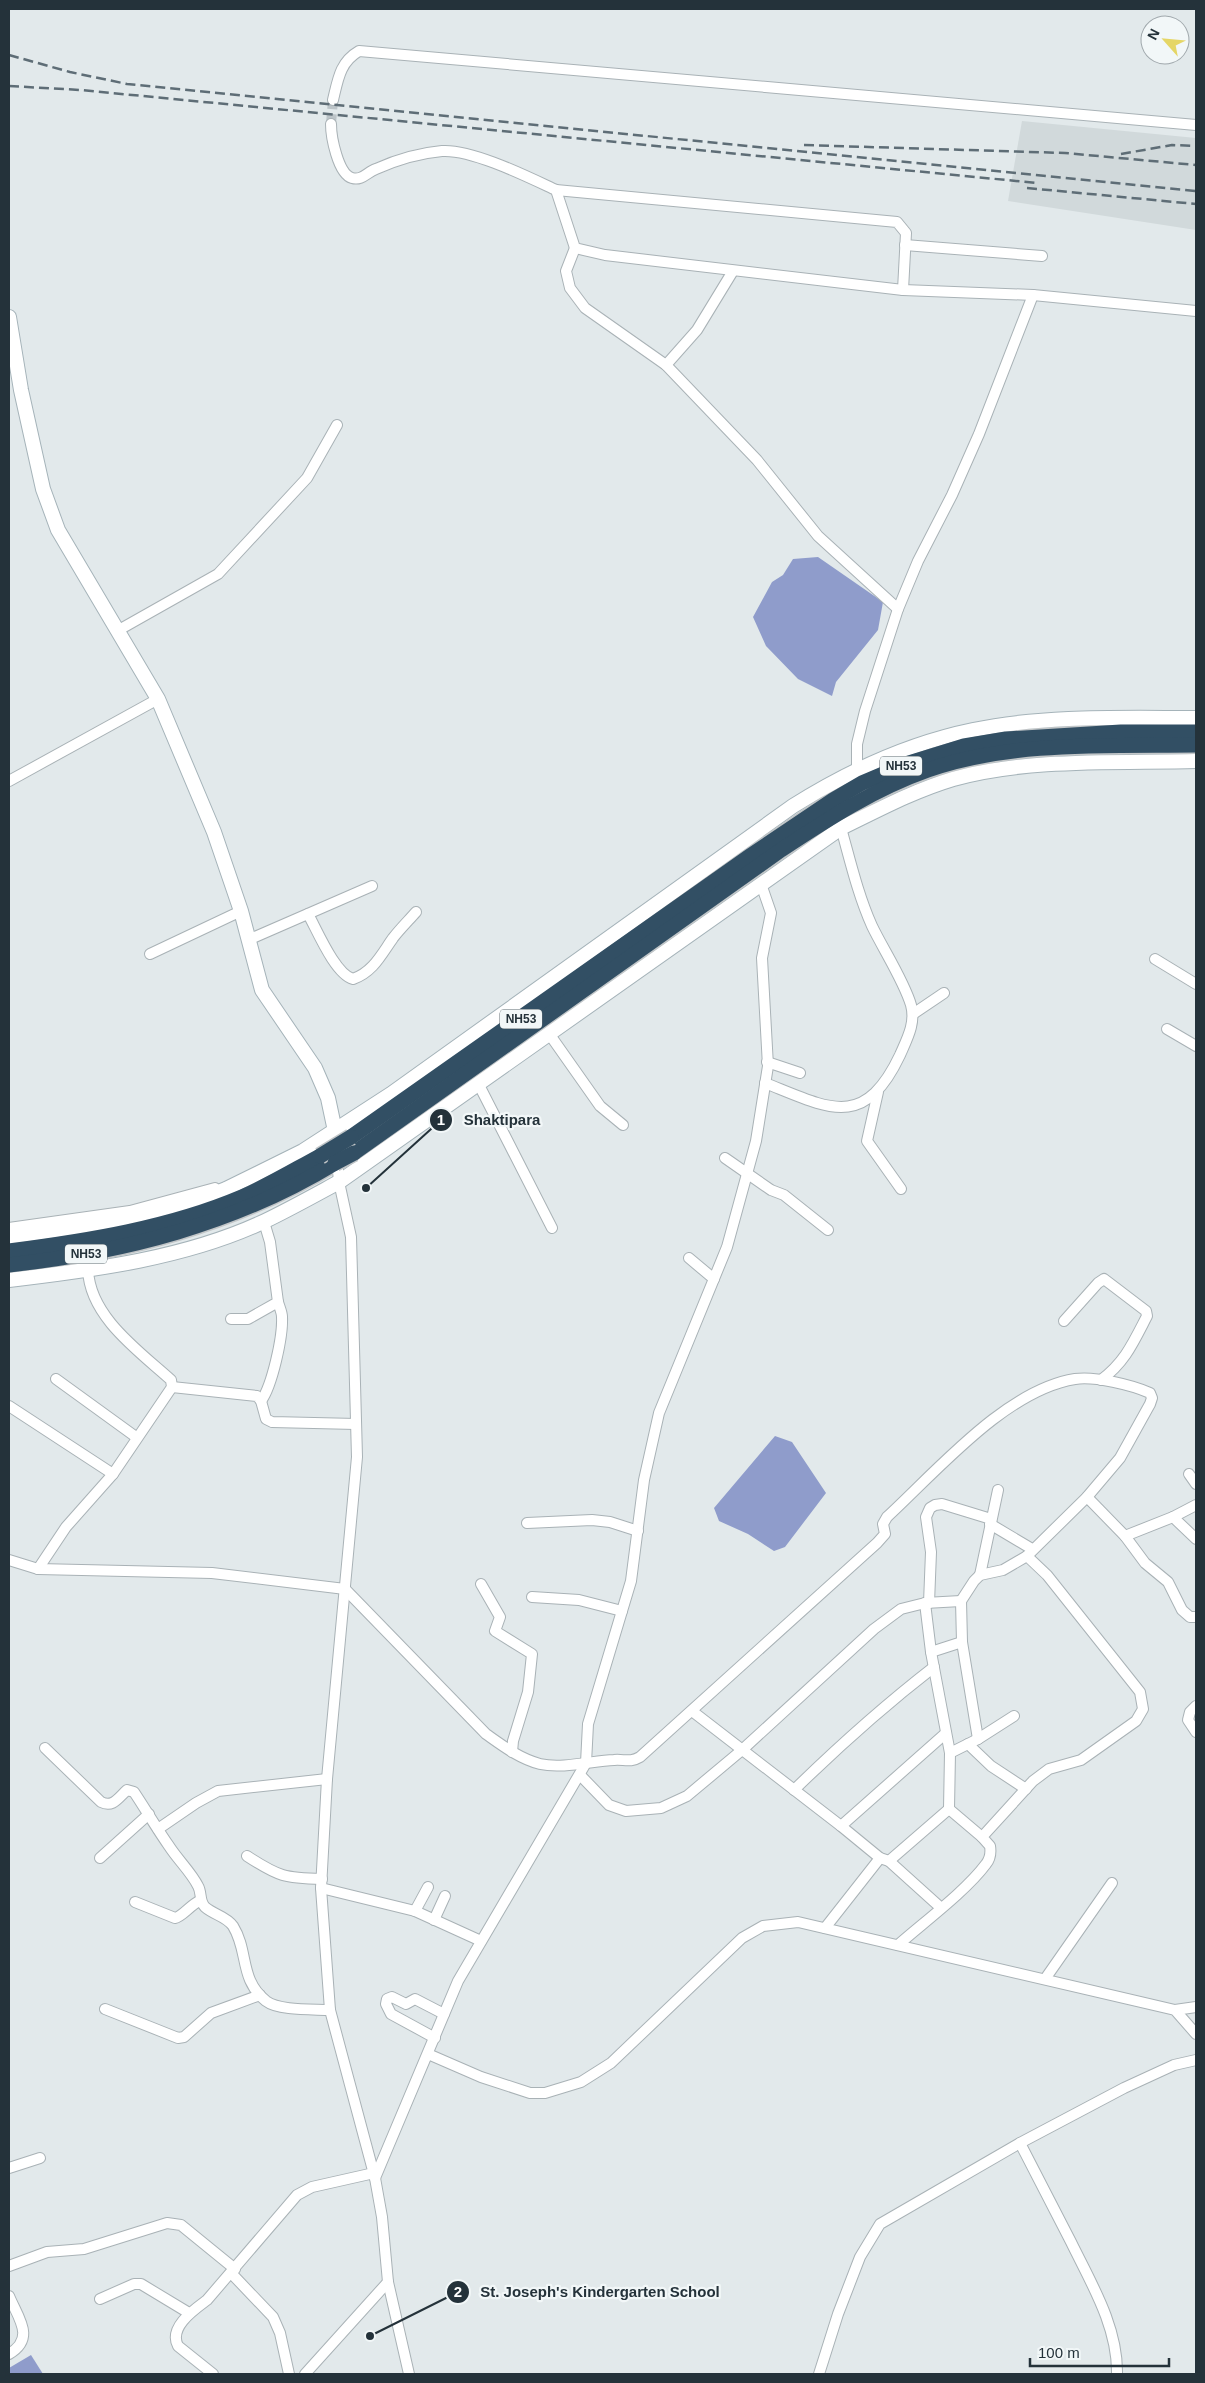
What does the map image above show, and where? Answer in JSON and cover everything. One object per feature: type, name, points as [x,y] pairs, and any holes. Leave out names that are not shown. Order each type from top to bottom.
[{"type":"highway","name":"NH53","points":[[655,932],[833,800],[862,783],[909,763],[964,746],[1006,739],[1121,732],[1196,732]]},
{"type":"highway","name":"NH53","points":[[9,1265],[87,1254],[160,1230],[200,1212],[242,1197],[339,1145],[655,932],[836,813],[873,794],[928,770],[955,762],[1013,752],[1070,748],[1196,745]]},
{"type":"highway","name":"NH53","points":[[9,1251],[160,1230]]},
{"type":"main road","points":[[9,317],[21,390],[43,489],[58,530],[158,699],[214,832],[241,911],[262,990],[315,1068],[328,1098],[336,1131]]},
{"type":"main road","points":[[9,1237],[140,1218],[176,1209],[226,1189],[303,1151],[391,1094],[793,806],[828,784],[858,770],[931,741],[973,730],[1028,722],[1196,718]]},
{"type":"main road","points":[[9,1280],[88,1270],[176,1252],[264,1222],[339,1182],[841,828],[910,794],[954,779],[1003,769],[1089,763],[1196,761]]},
{"type":"street","points":[[333,100],[339,77],[348,57],[359,51],[1196,125]]},
{"type":"street","points":[[331,124],[331,132],[342,170],[347,176],[354,179],[362,178],[370,171],[392,162],[441,151],[454,151],[475,157],[556,190],[897,222],[906,234],[903,290]]},
{"type":"street","points":[[556,190],[575,248],[566,271],[570,288],[576,297],[585,308],[666,365],[757,460],[818,536],[898,608]]},
{"type":"street","points":[[906,245],[1042,256]]},
{"type":"street","points":[[575,248],[605,255],[903,290],[1033,295],[1196,311]]},
{"type":"street","points":[[666,365],[697,330],[733,271]]},
{"type":"street","points":[[858,770],[857,744],[865,711],[898,608],[918,561],[952,495],[979,434],[1033,295]]},
{"type":"street","points":[[117,631],[218,574],[307,478],[337,425]]},
{"type":"street","points":[[9,781],[158,699]]},
{"type":"street","points":[[765,1083],[824,1106],[845,1107],[861,1103],[878,1092],[889,1078],[912,1026],[913,1014],[911,1004],[872,924],[841,828]]},
{"type":"street","points":[[375,2176],[458,1981],[586,1763],[588,1724],[631,1581],[644,1480],[659,1413],[727,1247],[756,1142],[768,1062],[762,958],[771,913],[761,884]]},
{"type":"street","points":[[248,940],[372,886]]},
{"type":"street","points":[[150,954],[241,911]]},
{"type":"street","points":[[308,914],[327,950],[344,973],[353,979],[366,973],[376,963],[394,937],[416,912]]},
{"type":"street","points":[[1155,959],[1196,984]]},
{"type":"street","points":[[913,1014],[944,993]]},
{"type":"street","points":[[1166,1029],[1196,1046]]},
{"type":"street","points":[[550,1035],[600,1106],[623,1124]]},
{"type":"street","points":[[768,1062],[800,1073]]},
{"type":"street","points":[[479,1085],[552,1228]]},
{"type":"street","points":[[878,1092],[867,1141],[901,1189]]},
{"type":"street","points":[[336,1131],[339,1182],[351,1237],[357,1457],[327,1779],[322,1884],[330,2010],[375,2176],[382,2217],[388,2282],[409,2374]]},
{"type":"street","points":[[725,1158],[747,1175],[771,1190],[784,1195],[803,1208],[828,1230]]},
{"type":"street","points":[[9,1228],[130,1211],[214,1188],[226,1189]]},
{"type":"street","points":[[261,1401],[268,1389],[282,1316],[278,1302],[272,1250],[264,1222]]},
{"type":"street","points":[[689,1258],[714,1279]]},
{"type":"street","points":[[38,1569],[66,1527],[113,1474],[172,1387],[172,1380],[126,1338],[103,1313],[89,1285],[88,1270]]},
{"type":"street","points":[[1064,1321],[1098,1283],[1104,1279],[1146,1311],[1147,1316],[1127,1355],[1115,1370],[1100,1380]]},
{"type":"street","points":[[230,1319],[248,1319],[278,1302]]},
{"type":"street","points":[[56,1379],[136,1438]]},
{"type":"street","points":[[9,1560],[38,1569],[212,1573],[345,1589],[486,1734],[512,1752],[541,1764],[634,1760],[692,1711],[763,1643],[877,1543],[884,1530],[883,1522],[887,1517],[981,1429],[1014,1404],[1047,1387],[1077,1379],[1100,1380],[1148,1392],[1151,1401],[1120,1458],[1087,1497],[1029,1552],[1004,1570],[980,1576],[974,1581],[962,1602],[962,1642],[978,1739]]},
{"type":"street","points":[[172,1387],[257,1396],[261,1401],[266,1419],[272,1422],[356,1424]]},
{"type":"street","points":[[9,1406],[113,1474]]},
{"type":"street","points":[[1189,1474],[1196,1484]]},
{"type":"street","points":[[980,1576],[998,1490]]},
{"type":"street","points":[[1087,1497],[1125,1536],[1145,1563],[1168,1582],[1182,1610],[1190,1617],[1196,1617]]},
{"type":"street","points":[[898,1944],[973,1878],[987,1863],[990,1855],[990,1846],[949,1808],[950,1753],[931,1652],[927,1603],[932,1573],[926,1522],[927,1512],[935,1505],[942,1504],[991,1522],[1029,1552],[1099,1638],[1140,1692],[1143,1702],[1143,1709],[1136,1720],[1081,1760],[1049,1769],[1026,1789],[982,1837]]},
{"type":"street","points":[[1125,1536],[1173,1517],[1196,1505]]},
{"type":"street","points":[[1173,1517],[1196,1538]]},
{"type":"street","points":[[527,1523],[592,1520],[610,1522],[638,1531]]},
{"type":"street","points":[[480,1584],[500,1617],[500,1621],[494,1629],[495,1632],[532,1654],[528,1692],[513,1741],[512,1752]]},
{"type":"street","points":[[532,1597],[579,1600],[622,1611]]},
{"type":"street","points":[[580,1775],[609,1804],[626,1811],[661,1808],[687,1796],[742,1750],[874,1629],[901,1609],[927,1603],[962,1602]]},
{"type":"street","points":[[931,1652],[962,1642]]},
{"type":"street","points":[[794,1790],[859,1728],[934,1667]]},
{"type":"street","points":[[1196,1706],[1190,1712],[1188,1720],[1196,1732]]},
{"type":"street","points":[[692,1711],[884,1859],[940,1907]]},
{"type":"street","points":[[950,1753],[978,1739],[1014,1716]]},
{"type":"street","points":[[841,1826],[946,1733]]},
{"type":"street","points":[[968,1744],[991,1766],[1026,1789]]},
{"type":"street","points":[[45,1748],[101,1802],[111,1805],[129,1789],[134,1792],[168,1846],[199,1887],[204,1907],[223,1916],[232,1925],[241,1942],[248,1976],[260,1995],[268,2002],[279,2005],[330,2010]]},
{"type":"street","points":[[158,1829],[196,1803],[218,1791],[327,1779]]},
{"type":"street","points":[[825,1928],[884,1859],[949,1808]]},
{"type":"street","points":[[100,1858],[149,1814]]},
{"type":"street","points":[[247,1856],[268,1869],[288,1878],[322,1884],[415,1911],[481,1941]]},
{"type":"street","points":[[1045,1979],[1112,1883]]},
{"type":"street","points":[[415,1911],[428,1888]]},
{"type":"street","points":[[434,1920],[445,1896]]},
{"type":"street","points":[[135,1902],[174,1918],[181,1916],[190,1905],[201,1900]]},
{"type":"street","points":[[428,2054],[515,2090],[545,2093],[581,2082],[611,2063],[742,1938],[762,1926],[798,1922],[1175,2010],[1196,2007]]},
{"type":"street","points":[[105,2009],[178,2038],[184,2037],[211,2013],[260,1995]]},
{"type":"street","points":[[434,2038],[391,2014],[386,2004],[387,1999],[392,1997],[406,2004],[415,1999],[444,2014]]},
{"type":"street","points":[[1175,2010],[1196,2034]]},
{"type":"street","points":[[819,2374],[838,2314],[860,2257],[880,2224],[1020,2143],[1124,2088],[1174,2065],[1196,2060]]},
{"type":"street","points":[[1020,2143],[1096,2292],[1112,2331],[1117,2358],[1117,2374]]},
{"type":"street","points":[[9,2168],[40,2158]]},
{"type":"street","points":[[213,2374],[178,2346],[176,2336],[188,2313],[207,2300],[297,2195],[312,2187],[375,2176]]},
{"type":"street","points":[[9,2266],[47,2252],[84,2249],[167,2222],[181,2226],[233,2271],[273,2317],[278,2326],[289,2374]]},
{"type":"street","points":[[305,2374],[388,2282]]},
{"type":"street","points":[[100,2299],[134,2284],[141,2284],[188,2313]]},
{"type":"street","points":[[9,2296],[24,2332],[21,2345],[9,2354]]},
{"type":"shaded area","points":[[1022,121],[1196,138],[1196,230],[1008,201]]},
{"type":"water","points":[[818,557],[883,602],[878,630],[836,682],[832,696],[798,679],[766,646],[753,617],[772,582],[783,575],[793,559]]},
{"type":"water","points":[[775,1436],[792,1442],[826,1493],[785,1547],[774,1551],[748,1534],[719,1521],[714,1508]]},
{"type":"water","points":[[31,2355],[43,2374],[9,2374],[9,2368]]},
{"type":"tunnel","points":[[331,124],[333,100]]},
{"type":"railway","points":[[9,55],[70,72],[127,84],[1196,191]]},
{"type":"railway","points":[[9,86],[81,90],[1037,183]]},
{"type":"railway","points":[[804,145],[1065,153],[1196,165]]},
{"type":"railway","points":[[1121,154],[1172,145],[1196,146]]},
{"type":"railway","points":[[1027,188],[1196,204]]},
{"type":"place","name":"Shaktipara","points":[[366,1188]]},
{"type":"place","name":"St. Joseph's Kindergarten School","points":[[370,2336]]}]
